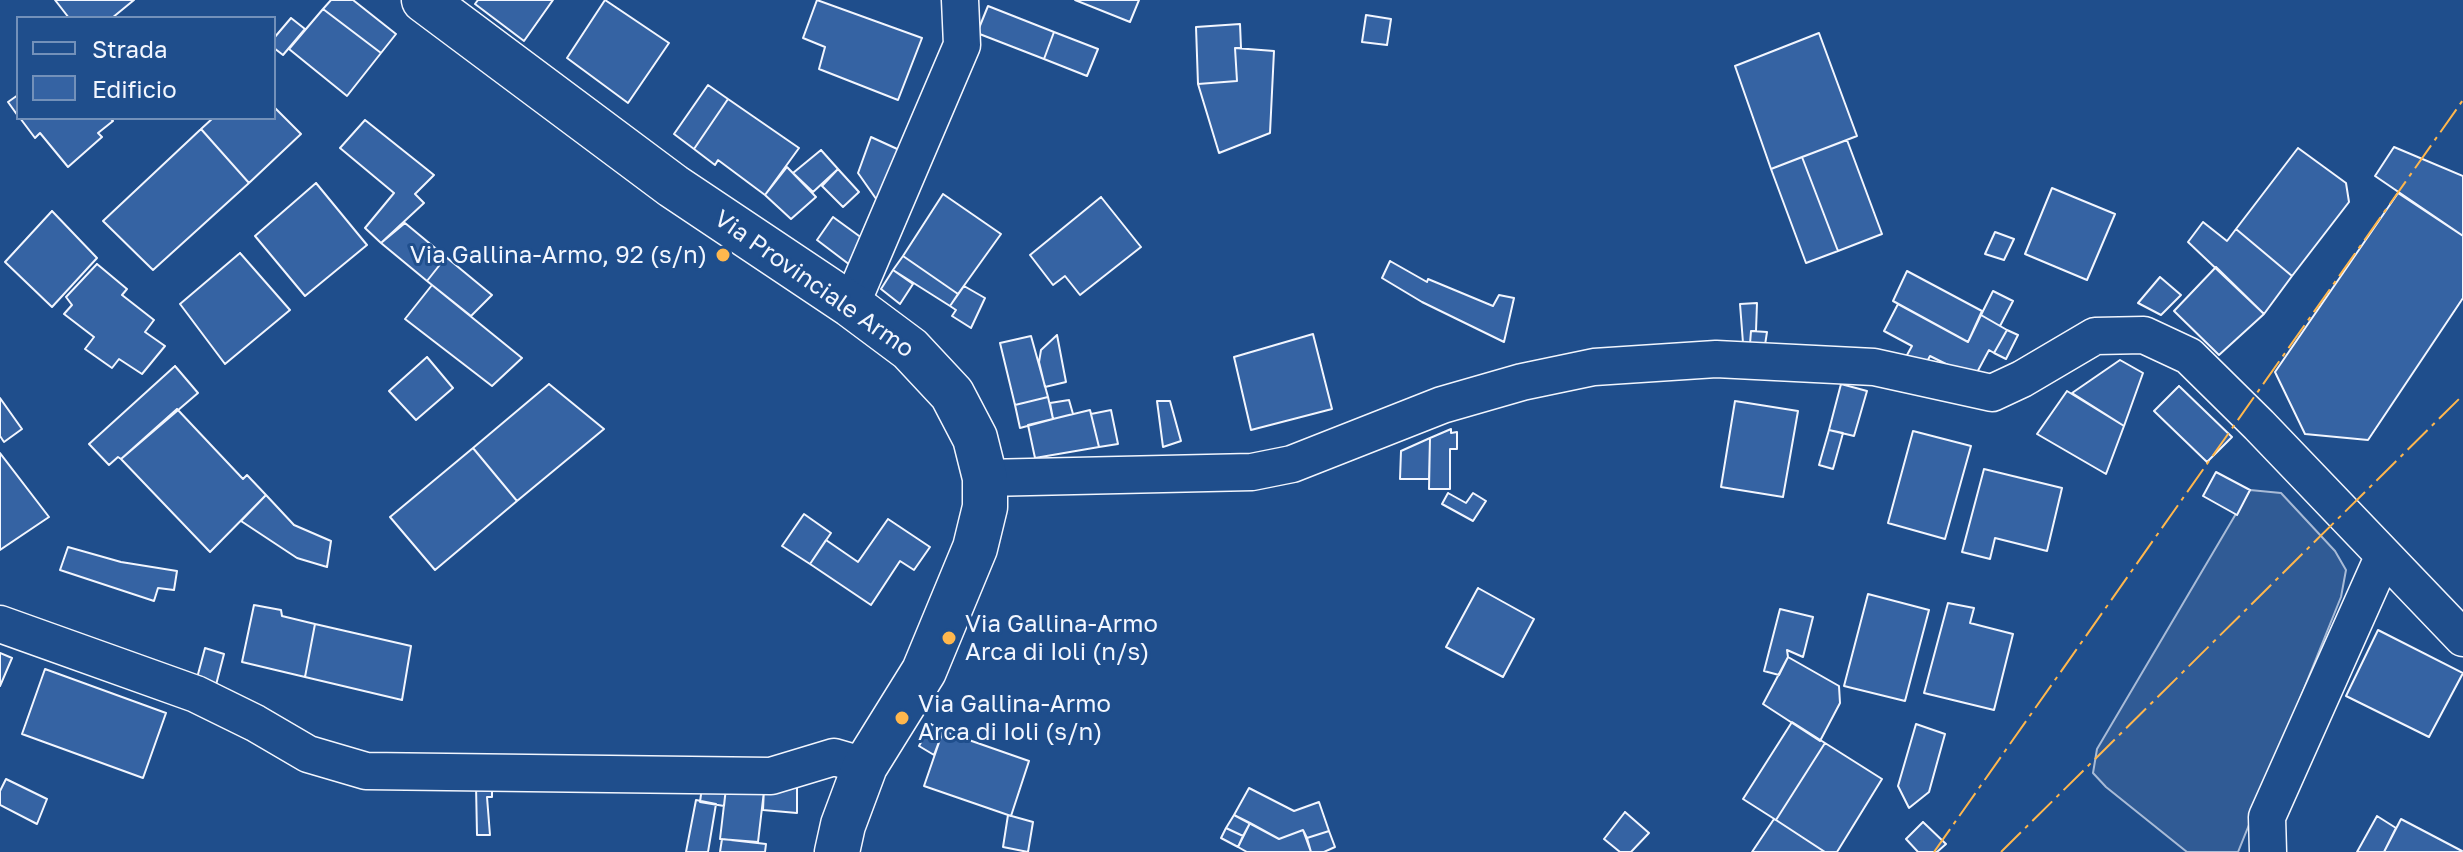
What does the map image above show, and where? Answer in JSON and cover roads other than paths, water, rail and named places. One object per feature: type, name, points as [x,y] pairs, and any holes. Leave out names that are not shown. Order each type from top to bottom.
[{"type":"street","name":"Via Provinciale Armo","points":[[424,0],[673,186],[851,305],[910,349],[952,394],[975,438],[985,478],[985,507],[970,561],[924,671],[865,766],[843,825],[837,852]]},
{"type":"street","points":[[851,305],[962,45],[960,0]]},
{"type":"street","points":[[985,478],[1252,472],[1292,464],[1442,405],[1522,382],[1594,367],[1716,359],[1874,367],[1992,393],[2095,336],[2144,335],[2189,356],[2463,638]]},
{"type":"street","points":[[2268,852],[2267,817],[2383,557]]},
{"type":"street","points":[[0,624],[196,694],[308,754],[366,771],[771,776],[834,757],[865,766]]},
{"type":"place","name":"Via Gallina-Armo, 92 (s/n)","points":[[723,255]]},
{"type":"place","name":"Via Gallina-Armo Arca di Ioli (n/s)","points":[[949,638]]},
{"type":"place","name":"Via Gallina-Armo Arca di Ioli (s/n)","points":[[902,718]]}]
